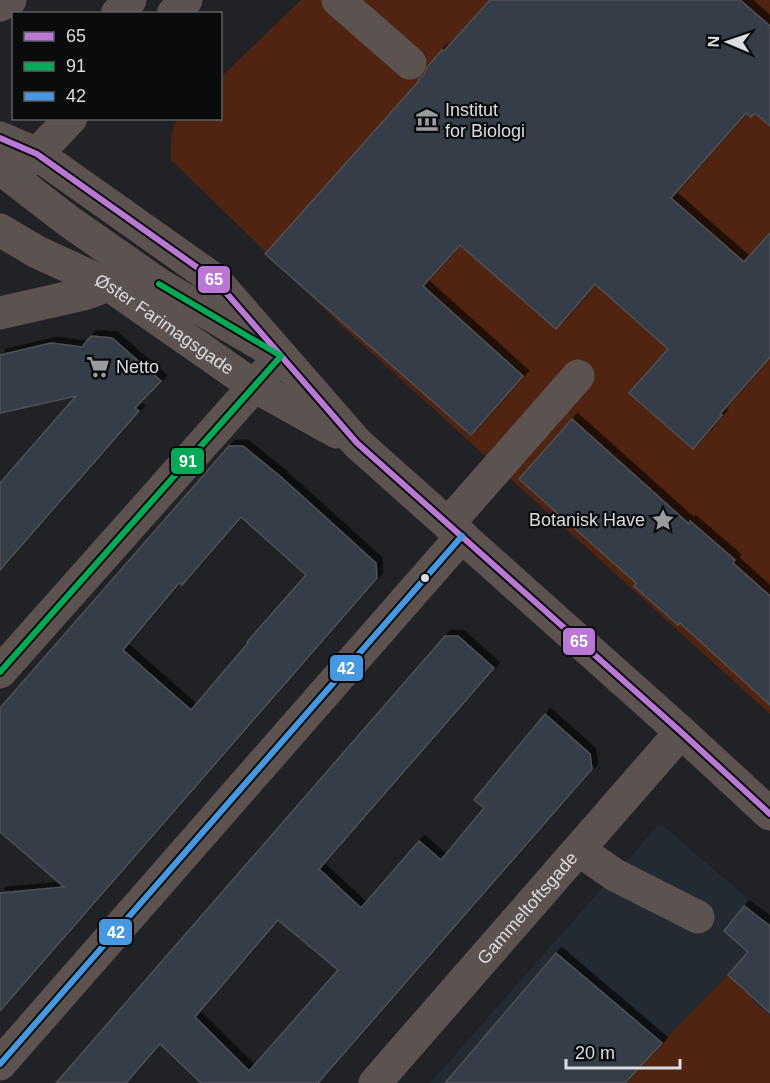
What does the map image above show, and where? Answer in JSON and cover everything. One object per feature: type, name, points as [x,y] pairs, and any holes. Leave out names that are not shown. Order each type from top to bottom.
[{"type":"street","points":[[0,5],[10,0]]},
{"type":"street","points":[[119,12],[130,0]]},
{"type":"street","points":[[175,12],[186,0]]},
{"type":"street","points":[[338,0],[411,63]]},
{"type":"street","points":[[0,137],[14,120]]},
{"type":"street","points":[[0,672],[281,356],[160,285],[4,176],[37,154],[69,120]]},
{"type":"street","name":"Øster Farimagsgade","points":[[0,137],[37,154],[215,280],[357,443],[770,814]]},
{"type":"street","name":"Øster Farimagsgade","points":[[0,230],[37,252],[109,285],[254,386],[357,443]]},
{"type":"street","points":[[0,313],[84,294],[109,285]]},
{"type":"street","points":[[0,1064],[455,530],[578,376]]},
{"type":"street","name":"Gammeltoftsgade","points":[[375,1083],[681,732]]},
{"type":"street","points":[[579,850],[615,875],[698,917]]},
{"type":"shaded area","name":"Botanisk Have","points":[[301,0],[770,0],[770,714],[343,327],[171,160],[172,133],[177,120],[222,120],[222,76]]},
{"type":"shaded area","points":[[660,823],[770,918],[770,1083],[430,1083]]},
{"type":"shaded area","points":[[728,975],[770,1016],[770,1083],[627,1083],[662,1043]]},
{"type":"building","points":[[490,0],[740,0],[770,26],[770,126],[755,113],[751,117],[746,113],[671,198],[744,262],[770,233],[770,357],[693,449],[629,393],[668,349],[595,284],[556,329],[460,245],[423,286],[523,376],[471,435],[265,254],[419,81],[442,50],[444,51]]},
{"type":"building","points":[[91,336],[112,338],[161,381],[135,408],[139,411],[0,570],[0,483],[76,396],[0,413],[0,355],[51,343],[82,347]]},
{"type":"building","points":[[572,419],[689,524],[690,521],[735,560],[733,563],[770,596],[770,705],[680,623],[678,625],[634,586],[636,583],[519,479]]},
{"type":"building","points":[[229,446],[243,446],[281,477],[376,563],[377,578],[0,1011],[0,893],[64,887],[0,832],[0,708]],"holes":[[[241,517],[306,575],[191,710],[123,650],[179,583],[182,585]]]},
{"type":"building","points":[[445,636],[458,636],[494,668],[319,869],[361,908],[419,841],[441,860],[484,808],[474,800],[545,714],[590,754],[592,769],[318,1083],[201,1083],[160,1044],[126,1083],[56,1083]],"holes":[[[278,920],[338,970],[249,1071],[195,1017]]]},
{"type":"building","points":[[744,906],[770,926],[770,1013],[728,975],[748,952],[724,931]]},
{"type":"building","points":[[556,953],[662,1043],[625,1083],[445,1083]]},
{"type":"transit line","name":"65","points":[[0,138],[37,154],[215,280],[357,443],[770,814]]},
{"type":"transit line","name":"91","points":[[0,672],[281,356],[159,284]]},
{"type":"transit line","name":"42","points":[[0,1064],[462,536]]},
{"type":"place","name":"Institut for Biologi","points":[[427,120]]},
{"type":"place","name":"Netto","points":[[98,367]]},
{"type":"place","name":"Botanisk Have","points":[[663,520]]}]
